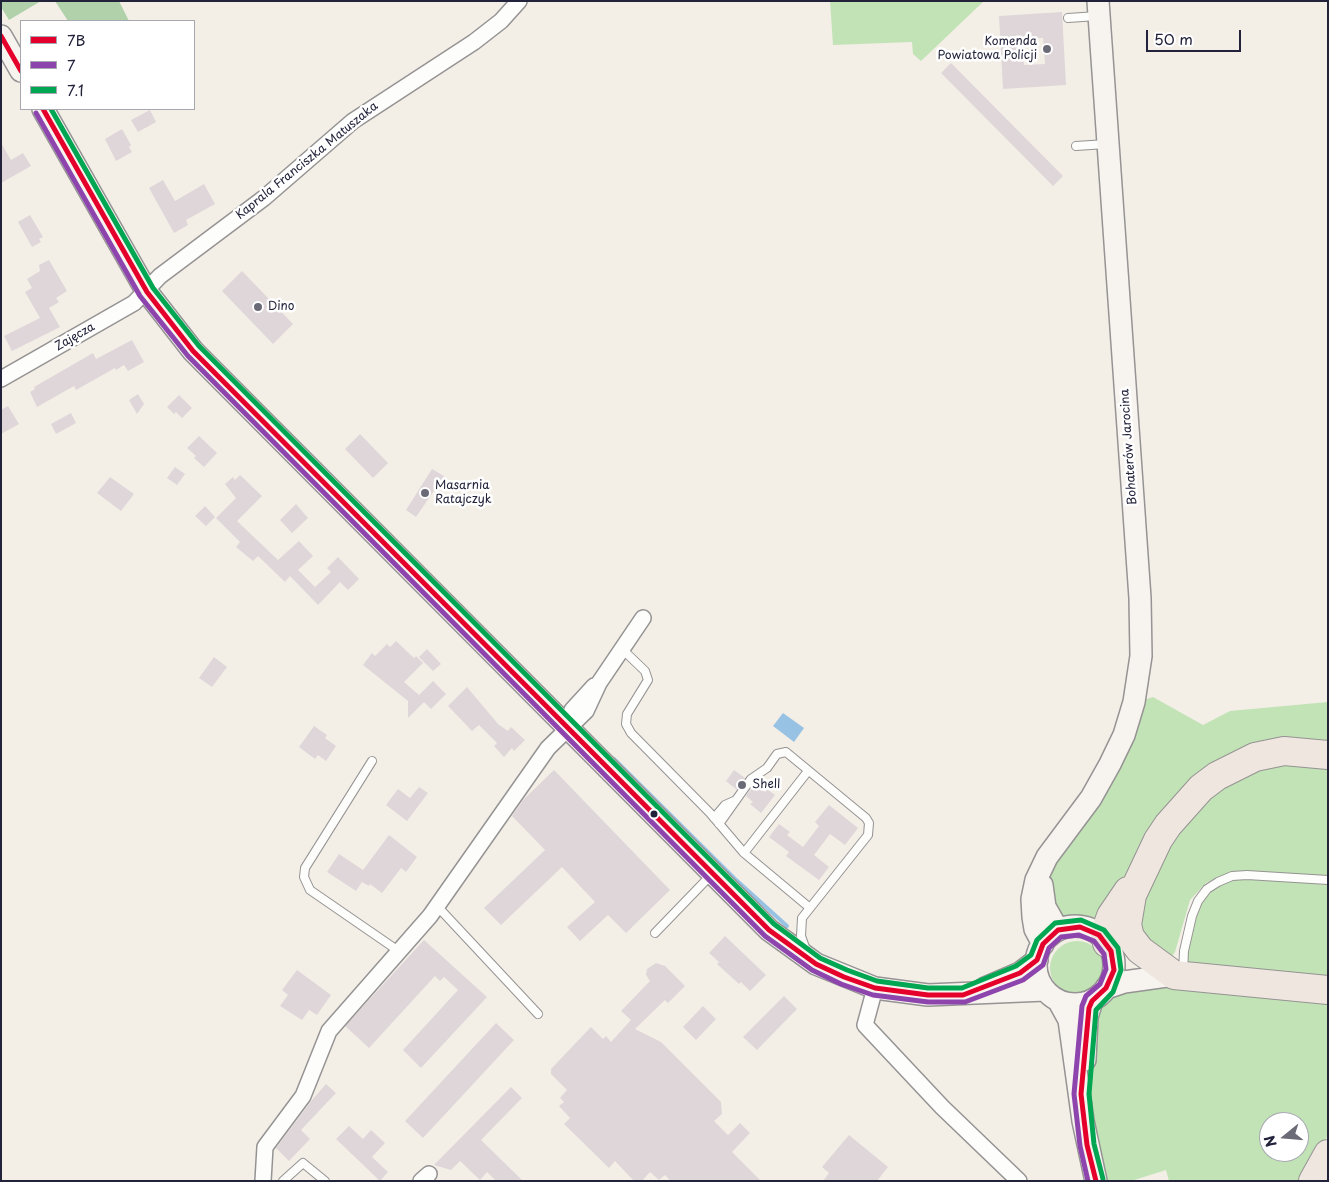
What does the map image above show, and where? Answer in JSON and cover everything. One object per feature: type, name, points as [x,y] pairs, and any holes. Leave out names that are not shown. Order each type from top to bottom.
[{"type":"highway","points":[[1110,951],[1105,933],[1111,916],[1141,873],[1168,825],[1201,788],[1238,764],[1269,753],[1302,751],[1328,755]]},
{"type":"highway","points":[[1141,873],[1129,905],[1128,931],[1134,943],[1146,956],[1178,976],[1328,990]]},
{"type":"highway","points":[[1313,1181],[1328,1154]]},
{"type":"main road","name":"Bohaterów Jarocina","points":[[1046,945],[1042,866],[1091,798],[1124,735],[1134,702],[1141,656],[1140,598],[1099,9]]},
{"type":"main road","points":[[1,36],[20,69]]},
{"type":"main road","points":[[44,110],[147,292],[193,351],[769,930],[816,964],[875,988],[904,994],[1052,995],[1075,1004],[1124,982],[1178,976]]},
{"type":"main road","points":[[963,995],[1020,973],[1046,945],[1080,927],[1099,935],[1110,951],[1111,980],[1099,994],[1087,1017],[1081,1094]]},
{"type":"main road","points":[[1046,945],[1040,981],[1069,1020],[1087,1145],[1096,1181]]},
{"type":"main road","points":[[1110,951],[1178,976]]},
{"type":"street","name":"Kaprala Franciszka Matuszaka","points":[[147,292],[160,276],[264,198],[353,121],[474,42],[501,21],[519,1]]},
{"type":"street","name":"Zajęcza","points":[[1,379],[134,303],[147,292]]},
{"type":"street","points":[[266,1180],[265,1147],[303,1096],[329,1031],[400,952],[437,906],[548,748],[586,711],[599,683],[643,618]]},
{"type":"street","points":[[875,988],[865,1025],[942,1107],[1019,1181]]},
{"type":"lane","points":[[1068,18],[1099,9]]},
{"type":"lane","points":[[1076,146],[1108,144]]},
{"type":"lane","points":[[622,649],[645,671],[648,680],[627,714],[628,729],[717,821],[744,853],[810,908]]},
{"type":"lane","points":[[717,821],[732,809],[734,801],[751,779],[766,768],[780,752],[788,753],[869,823],[868,835],[821,898],[802,918],[801,936],[806,950],[816,964]]},
{"type":"lane","points":[[372,761],[305,868],[304,877],[310,890],[400,952]]},
{"type":"lane","points":[[744,853],[808,771]]},
{"type":"lane","points":[[655,933],[712,874]]},
{"type":"lane","points":[[1178,976],[1187,933],[1198,901],[1207,889],[1232,876],[1247,874],[1328,880]]},
{"type":"lane","points":[[437,906],[538,1014]]},
{"type":"lane","points":[[283,1181],[303,1164],[325,1181]]},
{"type":"green space","points":[[1,1],[41,1],[9,20],[1,7]]},
{"type":"green space","points":[[55,1],[119,1],[128,20],[67,20]]},
{"type":"green space","points":[[830,1],[984,1],[921,61],[913,54],[912,42],[833,45]]},
{"type":"green space","points":[[1153,697],[1203,725],[1230,711],[1328,702],[1328,749],[1250,752],[1094,929],[1061,922],[1045,878],[1144,700]]},
{"type":"green space","points":[[1328,762],[1328,879],[1245,871],[1218,877],[1206,883],[1190,900],[1175,952],[1171,958],[1145,949],[1136,899],[1200,799],[1260,764]]},
{"type":"green space","points":[[1246,878],[1328,885],[1328,983],[1186,962],[1194,912],[1208,892],[1224,882]]},
{"type":"green space","points":[[1077,941],[1087,943],[1096,949],[1102,958],[1104,968],[1102,978],[1096,987],[1087,993],[1077,995],[1067,993],[1058,987],[1052,978],[1050,968],[1052,958],[1058,949],[1067,943]]},
{"type":"green space","points":[[1127,985],[1194,987],[1328,1000],[1328,1135],[1302,1181],[1169,1181],[1166,1170],[1131,1181],[1102,1181],[1086,1073],[1094,1009],[1109,994]]},
{"type":"water","points":[[783,713],[804,728],[794,742],[773,726]]},
{"type":"building","points":[[1062,12],[1066,85],[1003,89],[999,16]],"holes":[[[1023,38],[1043,38],[1045,64],[1024,65]]]},
{"type":"building","points":[[951,63],[1063,176],[1053,186],[941,73]]},
{"type":"building","points":[[150,110],[156,122],[138,132],[131,120]]},
{"type":"building","points":[[122,129],[131,145],[129,147],[132,152],[116,161],[105,139]]},
{"type":"building","points":[[1,143],[11,160],[23,153],[31,166],[1,183]]},
{"type":"building","points":[[163,180],[175,201],[204,184],[215,204],[186,220],[188,225],[174,233],[149,188]]},
{"type":"building","points":[[30,215],[43,237],[39,239],[41,242],[32,247],[18,222]]},
{"type":"building","points":[[49,260],[67,291],[56,298],[59,302],[49,308],[60,327],[12,351],[4,336],[40,318],[25,292],[32,288],[27,279],[40,271],[39,265]]},
{"type":"building","name":"Dino","points":[[242,271],[293,324],[273,344],[222,291]]},
{"type":"building","points":[[132,340],[144,362],[128,371],[124,365],[116,370],[115,368],[76,390],[74,386],[37,407],[30,392],[35,389],[34,387],[93,353],[96,359]]},
{"type":"building","points":[[138,394],[144,404],[137,414],[129,400]]},
{"type":"building","points":[[179,395],[192,408],[182,418],[176,412],[174,414],[167,407]]},
{"type":"building","points":[[8,406],[19,424],[1,434],[1,410]]},
{"type":"building","points":[[71,413],[76,423],[56,434],[51,424]]},
{"type":"building","points":[[360,434],[388,463],[373,478],[345,449]]},
{"type":"building","points":[[199,436],[217,453],[204,467],[187,448]]},
{"type":"building","points":[[175,467],[185,474],[177,485],[167,478]]},
{"type":"building","name":"Masarnia Ratajczyk","points":[[432,469],[444,476],[416,517],[406,510]]},
{"type":"building","points":[[240,475],[262,496],[237,521],[278,560],[299,541],[313,556],[298,570],[315,587],[331,572],[327,568],[338,557],[359,579],[348,590],[340,582],[318,605],[290,576],[285,582],[258,556],[253,561],[236,547],[240,542],[216,518],[236,498],[225,484],[233,477],[235,480]]},
{"type":"building","points":[[110,477],[134,494],[121,511],[97,493]]},
{"type":"building","points":[[296,504],[308,518],[292,533],[280,520]]},
{"type":"building","points":[[205,506],[215,517],[206,526],[195,516]]},
{"type":"building","points":[[396,641],[414,658],[416,656],[423,663],[404,682],[419,695],[433,681],[446,694],[431,709],[424,702],[408,718],[408,701],[363,665],[372,653],[375,656],[387,644],[390,647]]},
{"type":"building","points":[[427,649],[441,664],[433,671],[419,657]]},
{"type":"building","points":[[214,657],[227,667],[212,687],[199,678]]},
{"type":"building","points":[[467,687],[498,724],[508,731],[511,727],[525,740],[514,751],[512,748],[504,757],[494,746],[497,743],[479,725],[472,731],[448,706]]},
{"type":"building","points":[[314,726],[327,735],[325,738],[336,746],[326,761],[318,755],[315,759],[299,747]]},
{"type":"building","points":[[554,770],[670,890],[626,933],[608,915],[580,941],[567,927],[595,902],[562,867],[501,925],[484,908],[545,850],[512,816],[523,800]]},
{"type":"building","points":[[734,770],[745,778],[737,790],[726,781]]},
{"type":"building","name":"Shell","points":[[754,785],[765,792],[767,789],[775,795],[761,813],[750,804],[753,802],[746,796]]},
{"type":"building","points":[[419,787],[428,793],[407,821],[386,805],[398,789],[410,798]]},
{"type":"building","points":[[829,805],[858,828],[845,845],[830,834],[814,855],[829,867],[819,880],[786,856],[789,852],[769,837],[779,824],[790,832],[787,835],[803,847],[819,826],[815,822]]},
{"type":"building","points":[[389,835],[417,857],[406,872],[401,868],[382,893],[370,884],[369,886],[362,882],[356,891],[327,872],[339,854],[363,870]]},
{"type":"building","points":[[725,936],[766,975],[750,991],[741,982],[739,984],[717,964],[719,962],[709,953]]},
{"type":"building","points":[[424,940],[487,997],[421,1068],[403,1050],[458,990],[444,977],[440,981],[435,976],[369,1048],[345,1026]]},
{"type":"building","points":[[656,963],[665,966],[685,986],[668,1003],[665,1000],[635,1029],[661,1042],[721,1102],[722,1114],[714,1121],[728,1135],[740,1123],[750,1133],[732,1152],[761,1181],[671,1181],[665,1175],[659,1180],[650,1172],[642,1181],[634,1181],[615,1161],[609,1168],[564,1124],[570,1118],[559,1106],[564,1102],[560,1098],[567,1090],[551,1074],[551,1069],[591,1027],[603,1039],[606,1036],[611,1042],[631,1020],[621,1011],[650,981],[646,975],[647,969]]},
{"type":"building","points":[[297,970],[331,995],[317,1015],[309,1010],[302,1020],[280,1006],[288,995],[282,990]]},
{"type":"building","points":[[784,996],[797,1009],[757,1050],[743,1037]]},
{"type":"building","points":[[703,1006],[716,1019],[696,1040],[683,1027]]},
{"type":"building","points":[[496,1023],[514,1040],[423,1138],[405,1121]]},
{"type":"building","points":[[326,1084],[336,1093],[301,1130],[310,1139],[289,1161],[276,1148]]},
{"type":"building","points":[[511,1087],[522,1098],[481,1140],[523,1181],[496,1181],[487,1172],[480,1180],[460,1161],[451,1170],[434,1165]]},
{"type":"building","points":[[349,1126],[363,1139],[371,1130],[385,1143],[372,1157],[388,1172],[380,1181],[336,1139]]},
{"type":"building","points":[[849,1135],[888,1167],[877,1181],[823,1181],[829,1173],[822,1167]]},
{"type":"waterway","points":[[614,759],[735,879],[787,926]]},
{"type":"transit line","name":"7B","points":[[1,36],[20,69]]},
{"type":"transit line","name":"7B","points":[[44,110],[147,292],[193,351],[769,930],[816,964],[844,977],[875,988],[928,995],[963,995],[1020,973],[1037,960],[1043,944],[1058,930],[1080,927],[1099,935],[1111,951],[1114,970],[1106,988],[1092,1001],[1089,1008],[1081,1094],[1087,1145],[1096,1181]]},
{"type":"transit line","name":"7.1","points":[[52,110],[153,288],[199,346],[774,924],[820,958],[847,970],[877,981],[928,988],[962,988],[1016,966],[1031,955],[1037,940],[1055,923],[1081,920],[1104,930],[1118,948],[1121,970],[1113,992],[1096,1010],[1089,1094],[1094,1144],[1103,1179]]},
{"type":"transit line","name":"7","points":[[36,113],[140,296],[188,356],[765,936],[812,970],[841,984],[873,995],[928,1002],[965,1002],[1023,980],[1043,965],[1049,948],[1061,937],[1079,935],[1094,941],[1104,954],[1106,969],[1100,984],[1086,996],[1082,1006],[1074,1094],[1080,1146],[1088,1181]]},
{"type":"place","name":"Komenda Powiatowa Policji","points":[[1047,49]]},
{"type":"place","name":"Dino","points":[[258,307]]},
{"type":"place","name":"Masarnia Ratajczyk","points":[[425,493]]},
{"type":"place","name":"Shell","points":[[742,785]]}]
